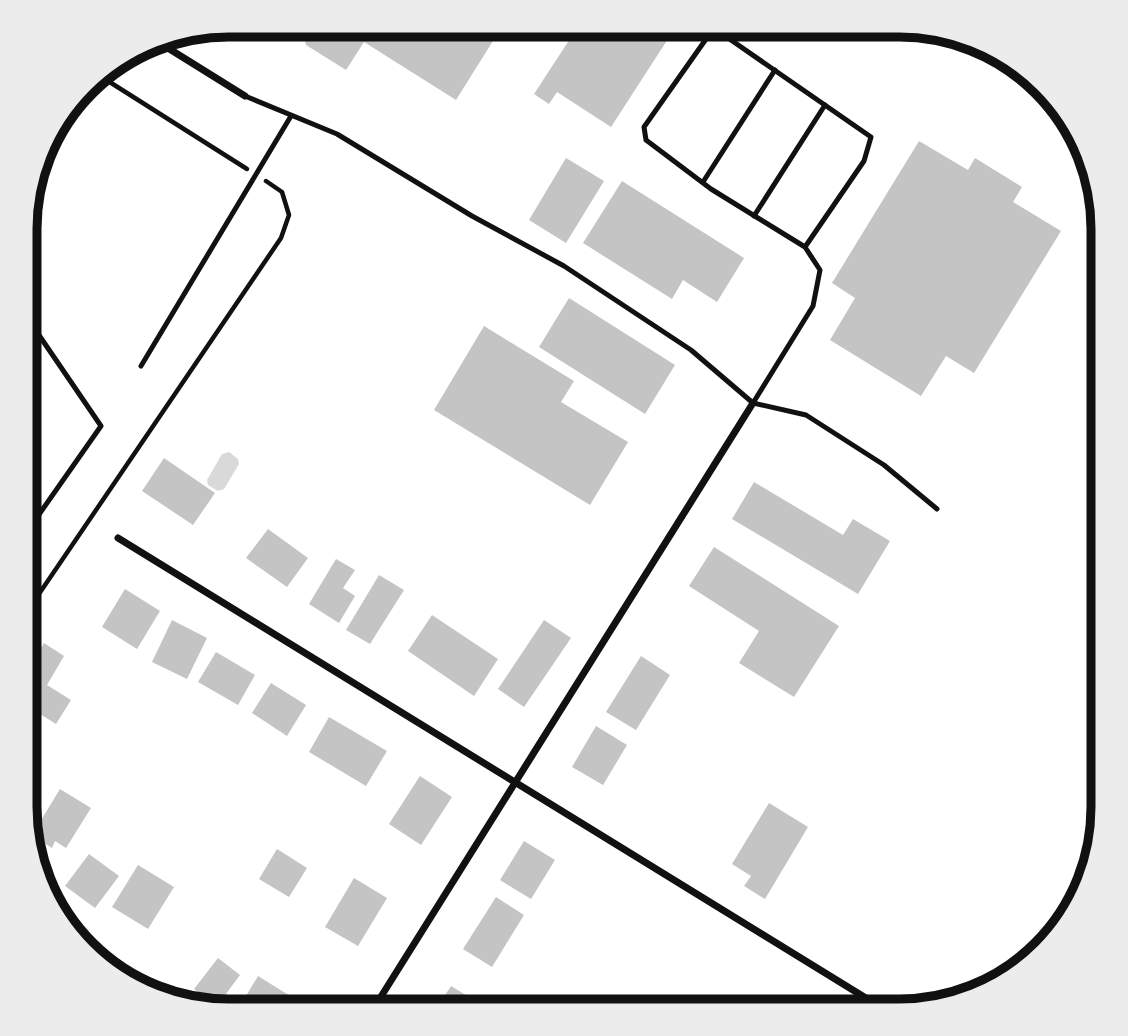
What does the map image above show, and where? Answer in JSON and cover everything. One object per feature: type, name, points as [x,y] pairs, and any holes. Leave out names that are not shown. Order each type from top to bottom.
[{"type":"street","points":[[167,47],[245,96]]},
{"type":"street","points":[[379,999],[753,403]]},
{"type":"street","points":[[118,538],[867,999]]},
{"type":"lane","points":[[708,37],[645,127],[646,140],[703,183],[805,247],[820,270],[813,306],[753,403]]},
{"type":"lane","points":[[728,37],[871,137],[870,149],[805,247]]},
{"type":"lane","points":[[703,183],[775,70]]},
{"type":"lane","points":[[245,96],[337,134],[471,216],[564,266],[691,350],[753,403],[806,415],[884,465],[937,509]]},
{"type":"lane","points":[[754,216],[825,105]]},
{"type":"lane","points":[[141,366],[291,116]]},
{"type":"lane","points":[[37,332],[101,426],[37,517]]},
{"type":"shaded area","points":[[229,452],[238,459],[239,464],[224,489],[218,491],[208,485],[207,480],[222,454]]},
{"type":"building","points":[[304,37],[495,37],[456,100],[364,42],[346,70],[306,45]]},
{"type":"building","points":[[571,37],[669,37],[611,127],[557,92],[549,104],[534,94]]},
{"type":"building","points":[[919,141],[968,170],[975,158],[1022,187],[1013,202],[1061,231],[974,373],[946,356],[921,396],[830,340],[855,298],[832,283]]},
{"type":"building","points":[[566,158],[604,181],[566,243],[529,220]]},
{"type":"building","points":[[622,181],[744,258],[717,302],[683,280],[672,299],[583,243]]},
{"type":"building","points":[[569,298],[675,365],[645,414],[539,347]]},
{"type":"building","points":[[484,326],[574,381],[561,402],[628,442],[590,505],[434,410]]},
{"type":"building","points":[[164,458],[215,493],[193,525],[142,491]]},
{"type":"building","points":[[754,482],[843,535],[853,519],[890,541],[858,594],[732,519]]},
{"type":"building","points":[[268,529],[308,558],[287,587],[246,558]]},
{"type":"building","points":[[714,547],[839,626],[794,697],[739,663],[759,631],[689,586]]},
{"type":"building","points":[[336,559],[355,570],[343,588],[355,596],[339,623],[309,604]]},
{"type":"building","points":[[379,575],[404,590],[370,644],[346,630]]},
{"type":"building","points":[[125,589],[160,611],[137,649],[102,627]]},
{"type":"building","points":[[432,615],[498,659],[474,696],[408,651]]},
{"type":"building","points":[[172,620],[207,638],[187,679],[152,662]]},
{"type":"building","points":[[544,620],[571,638],[524,707],[498,689]]},
{"type":"building","points":[[44,643],[64,656],[47,685],[71,700],[56,724],[40,714],[37,716],[37,654]]},
{"type":"building","points":[[216,652],[255,675],[238,705],[198,682]]},
{"type":"building","points":[[641,656],[670,675],[636,730],[606,712]]},
{"type":"building","points":[[271,683],[306,705],[287,736],[252,713]]},
{"type":"building","points":[[329,717],[387,751],[366,786],[309,752]]},
{"type":"building","points":[[596,726],[627,745],[603,785],[572,767]]},
{"type":"building","points":[[420,776],[452,797],[421,845],[389,824]]},
{"type":"building","points":[[60,789],[91,808],[66,848],[55,841],[52,848],[40,840],[38,826]]},
{"type":"building","points":[[769,803],[808,827],[765,899],[744,886],[751,876],[732,864]]},
{"type":"building","points":[[524,841],[555,860],[531,899],[500,880]]},
{"type":"building","points":[[277,849],[307,868],[289,897],[259,879]]},
{"type":"building","points":[[89,854],[119,876],[95,908],[65,886]]},
{"type":"building","points":[[138,865],[174,887],[148,929],[112,907]]},
{"type":"building","points":[[354,878],[387,898],[358,946],[325,927]]},
{"type":"building","points":[[496,897],[524,915],[492,967],[463,949]]},
{"type":"building","points":[[218,958],[240,975],[222,999],[206,998],[194,989]]},
{"type":"building","points":[[258,976],[295,999],[244,999]]},
{"type":"building","points":[[451,986],[472,999],[443,999]]}]
